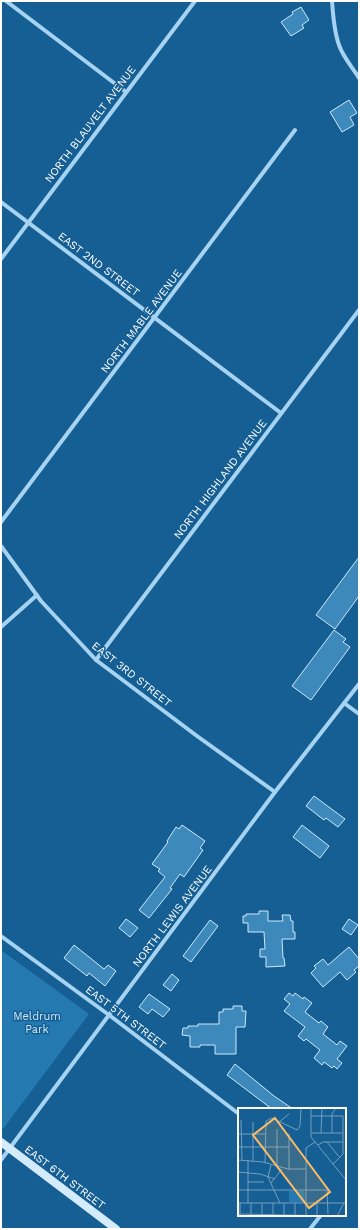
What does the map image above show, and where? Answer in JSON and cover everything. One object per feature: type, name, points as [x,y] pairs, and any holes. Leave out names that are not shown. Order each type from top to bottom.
[{"type":"main road","name":"EAST 6TH STREET","points":[[1,1142],[116,1229]]},
{"type":"street","points":[[6,1],[126,92]]},
{"type":"street","name":"NORTH BLAUVELT AVENUE","points":[[1,259],[195,1]]},
{"type":"street","points":[[332,1],[336,33],[340,47],[359,78]]},
{"type":"street","points":[[354,70],[359,68]]},
{"type":"street","name":"NORTH MABLE AVENUE","points":[[1,522],[295,130]]},
{"type":"street","name":"EAST 2ND STREET","points":[[1,202],[281,413]]},
{"type":"street","name":"NORTH HIGHLAND AVENUE","points":[[96,660],[359,310]]},
{"type":"street","name":"EAST 3RD STREET","points":[[1,546],[36,596],[96,660],[197,736],[275,792]]},
{"type":"street","points":[[1,627],[36,596]]},
{"type":"street","name":"NORTH LEWIS AVENUE","points":[[1,1160],[275,792],[359,684]]},
{"type":"street","points":[[344,703],[359,714]]},
{"type":"street","name":"EAST 5TH STREET","points":[[1,936],[109,1015],[238,1113]]},
{"type":"street","points":[[310,1229],[320,1216]]},
{"type":"green space","name":"Meldrum Park","points":[[1,950],[89,1014],[3,1129],[1,1128]]},
{"type":"building","points":[[301,7],[309,20],[302,25],[304,28],[291,36],[281,22],[293,14],[292,12]]},
{"type":"building","points":[[349,100],[357,113],[350,117],[354,125],[342,132],[330,112]]},
{"type":"building","points":[[359,557],[359,596],[335,629],[316,615]]},
{"type":"building","points":[[334,630],[346,639],[343,642],[350,647],[311,700],[292,686]]},
{"type":"building","points":[[314,796],[345,819],[338,827],[326,818],[324,820],[306,806]]},
{"type":"building","points":[[182,825],[205,841],[200,848],[203,850],[184,877],[180,874],[170,888],[172,889],[149,918],[139,910],[165,877],[158,871],[160,869],[152,864],[168,842],[167,841],[176,827],[179,829]]},
{"type":"building","points":[[302,825],[329,846],[320,858],[293,837]]},
{"type":"building","points":[[259,911],[268,911],[268,921],[283,921],[282,915],[290,915],[291,921],[293,921],[293,932],[295,932],[295,939],[282,939],[285,966],[266,967],[266,957],[260,957],[260,949],[265,949],[264,932],[248,932],[248,923],[243,923],[243,916],[246,916],[246,914],[259,914]]},
{"type":"building","points":[[126,919],[138,928],[130,937],[119,928]]},
{"type":"building","points":[[349,919],[358,925],[351,935],[342,929]]},
{"type":"building","points":[[210,920],[218,926],[191,962],[183,956]]},
{"type":"building","points":[[74,945],[104,969],[108,965],[116,971],[105,986],[89,973],[87,976],[64,958]]},
{"type":"building","points":[[349,947],[359,959],[359,966],[354,970],[356,972],[347,980],[340,972],[323,987],[311,973],[316,968],[314,966],[323,959],[328,965]]},
{"type":"building","points":[[172,974],[179,980],[171,991],[163,985]]},
{"type":"building","points":[[289,993],[293,996],[295,993],[312,1003],[305,1012],[319,1023],[321,1021],[328,1027],[323,1034],[337,1045],[340,1041],[347,1046],[337,1059],[342,1063],[337,1069],[334,1066],[332,1068],[324,1062],[322,1065],[314,1058],[320,1050],[306,1039],[304,1041],[298,1036],[305,1027],[284,1011],[290,1004],[284,999]]},
{"type":"building","points":[[149,994],[170,1009],[163,1017],[152,1009],[148,1014],[139,1007]]},
{"type":"building","points":[[233,1006],[242,1006],[242,1011],[246,1011],[245,1027],[236,1027],[236,1054],[215,1054],[215,1045],[190,1047],[190,1036],[182,1035],[183,1028],[188,1028],[188,1026],[198,1026],[198,1024],[219,1024],[219,1012],[223,1012],[223,1009],[233,1009]]},
{"type":"building","points":[[235,1064],[274,1096],[292,1108],[271,1108],[227,1075]]}]
